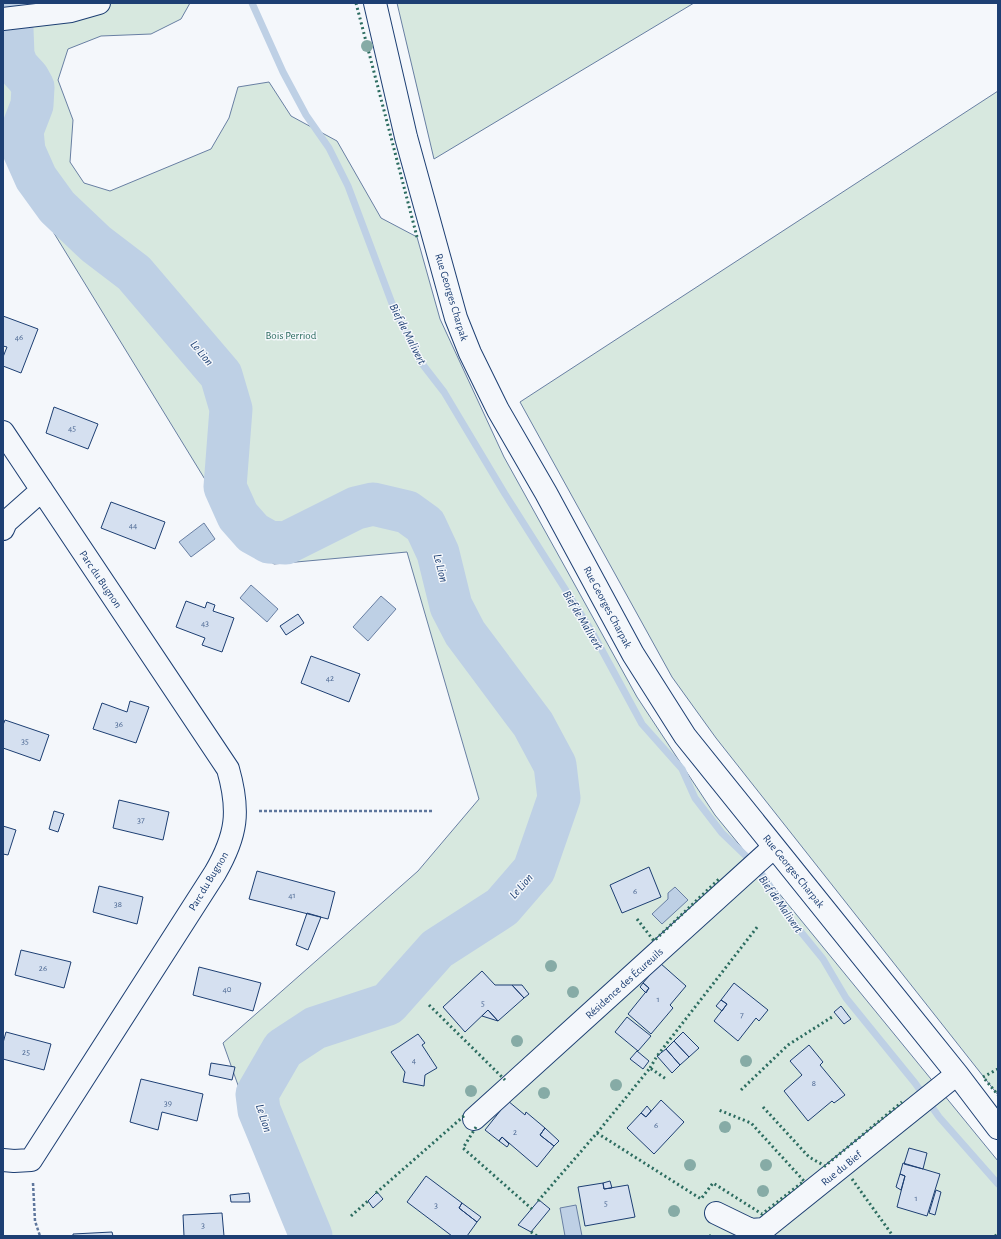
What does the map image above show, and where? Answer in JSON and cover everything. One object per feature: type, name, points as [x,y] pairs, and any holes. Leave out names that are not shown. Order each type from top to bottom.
[{"type":"street","points":[[3,19],[71,11],[99,3]]},
{"type":"street","name":"Rue Georges Charpak","points":[[375,3],[406,137],[456,318],[470,353],[498,410],[546,493],[633,654],[761,860],[957,1074],[998,1128]]},
{"type":"street","name":"Parc du Bugnon","points":[[3,432],[228,769],[234,792],[236,811],[231,839],[226,854],[215,873],[31,1160]]},
{"type":"street","points":[[3,529],[6,522],[42,490]]},
{"type":"street","name":"Résidence des Écureuils","points":[[474,1119],[761,860]]},
{"type":"street","name":"Rue du Bief","points":[[716,1213],[751,1230],[764,1229],[957,1074]]},
{"type":"street","points":[[3,1160],[31,1160]]},
{"type":"path","points":[[236,811],[432,811]]},
{"type":"path","points":[[31,1160],[36,1221],[40,1236]]},
{"type":"green space","name":"Bois Perriod","points":[[3,3],[190,3],[181,19],[151,34],[101,36],[68,49],[58,80],[73,120],[70,162],[84,183],[110,191],[211,149],[229,118],[238,87],[269,82],[291,116],[337,141],[381,218],[417,237],[440,319],[504,457],[637,697],[715,815],[998,1161],[998,1236],[296,1236],[280,1203],[223,1043],[418,871],[479,799],[407,552],[274,564],[244,543],[3,150]]},
{"type":"green space","points":[[397,3],[694,3],[434,159]]},
{"type":"green space","points":[[998,91],[998,1095],[716,738],[672,677],[520,402]]},
{"type":"water","points":[[204,523],[215,539],[191,557],[179,542]]},
{"type":"water","points":[[251,585],[278,609],[267,622],[240,598]]},
{"type":"water","points":[[381,596],[396,609],[368,641],[353,627]]},
{"type":"water","points":[[675,887],[688,900],[662,924],[652,914],[668,899],[668,893]]},
{"type":"water","points":[[576,1205],[582,1236],[565,1236],[560,1208]]},
{"type":"building","points":[[3,316],[38,329],[21,373],[3,366],[3,357],[7,347],[3,346]]},
{"type":"building","points":[[54,407],[98,424],[88,449],[46,433]]},
{"type":"building","points":[[111,502],[165,522],[155,549],[101,528]]},
{"type":"building","points":[[186,601],[205,608],[207,602],[215,605],[213,611],[234,618],[222,652],[202,645],[205,638],[176,627]]},
{"type":"building","points":[[298,614],[304,623],[286,635],[280,626]]},
{"type":"building","points":[[311,656],[360,674],[349,702],[301,683]]},
{"type":"building","points":[[130,701],[149,707],[136,743],[93,729],[102,703],[127,712]]},
{"type":"building","points":[[5,720],[49,735],[40,761],[3,748],[3,725]]},
{"type":"building","points":[[119,800],[169,812],[163,840],[113,828]]},
{"type":"building","points":[[54,811],[64,814],[58,832],[49,829]]},
{"type":"building","points":[[3,826],[16,830],[8,855],[3,854]]},
{"type":"building","points":[[649,867],[661,897],[622,913],[610,885]]},
{"type":"building","points":[[257,871],[335,892],[328,919],[249,899]]},
{"type":"building","points":[[99,886],[143,897],[137,924],[93,912]]},
{"type":"building","points":[[307,913],[321,917],[308,950],[296,945]]},
{"type":"building","points":[[21,950],[71,962],[64,988],[15,975]]},
{"type":"building","points":[[660,963],[686,986],[670,1005],[673,1008],[651,1034],[628,1014],[649,988],[643,983]]},
{"type":"building","points":[[199,967],[261,983],[253,1011],[193,995]]},
{"type":"building","points":[[482,971],[495,985],[512,985],[524,998],[498,1021],[488,1010],[465,1032],[443,1007]]},
{"type":"building","points":[[643,983],[649,988],[646,993],[640,987]]},
{"type":"building","points":[[734,983],[768,1010],[759,1021],[756,1018],[738,1041],[714,1021],[727,1004],[721,1000]]},
{"type":"building","points":[[512,985],[522,985],[529,994],[524,998]]},
{"type":"building","points":[[721,1000],[727,1004],[722,1011],[716,1006]]},
{"type":"building","points":[[841,1006],[851,1019],[844,1024],[834,1012]]},
{"type":"building","points":[[488,1010],[498,1021],[482,1016]]},
{"type":"building","points":[[627,1017],[651,1036],[638,1051],[615,1032]]},
{"type":"building","points":[[6,1032],[51,1044],[44,1070],[3,1059],[3,1043]]},
{"type":"building","points":[[683,1032],[699,1048],[689,1057],[674,1041]]},
{"type":"building","points":[[418,1034],[425,1043],[422,1045],[437,1068],[425,1075],[424,1086],[403,1082],[405,1072],[391,1052]]},
{"type":"building","points":[[674,1041],[689,1057],[680,1065],[666,1049]]},
{"type":"building","points":[[809,1045],[823,1062],[820,1065],[845,1095],[834,1103],[832,1101],[808,1121],[784,1091],[802,1075],[790,1061]]},
{"type":"building","points":[[666,1049],[680,1065],[672,1073],[657,1056]]},
{"type":"building","points":[[637,1051],[649,1061],[643,1069],[630,1059]]},
{"type":"building","points":[[211,1063],[235,1067],[232,1080],[209,1075]]},
{"type":"building","points":[[141,1079],[203,1094],[197,1121],[162,1112],[158,1130],[130,1122]]},
{"type":"building","points":[[661,1100],[684,1122],[654,1154],[627,1128],[641,1113],[646,1117]]},
{"type":"building","points":[[508,1101],[525,1115],[526,1112],[545,1128],[540,1135],[554,1146],[537,1167],[502,1137],[499,1141],[485,1130]]},
{"type":"building","points":[[647,1106],[651,1111],[646,1117],[641,1113]]},
{"type":"building","points":[[545,1128],[559,1141],[554,1146],[540,1135]]},
{"type":"building","points":[[502,1137],[509,1144],[507,1147],[499,1141]]},
{"type":"building","points":[[909,1148],[927,1153],[923,1169],[904,1164]]},
{"type":"building","points":[[903,1163],[940,1174],[927,1216],[897,1207],[905,1176],[900,1174]]},
{"type":"building","points":[[900,1174],[905,1176],[901,1190],[896,1187]]},
{"type":"building","points":[[426,1176],[462,1203],[459,1208],[477,1222],[467,1236],[452,1236],[407,1202]]},
{"type":"building","points":[[610,1181],[612,1188],[604,1189],[603,1183]]},
{"type":"building","points":[[603,1183],[604,1189],[628,1185],[635,1217],[585,1226],[578,1187]]},
{"type":"building","points":[[936,1190],[941,1192],[935,1215],[929,1213]]},
{"type":"building","points":[[377,1192],[383,1199],[373,1208],[368,1201]]},
{"type":"building","points":[[249,1193],[250,1202],[231,1202],[230,1195]]},
{"type":"building","points":[[539,1200],[550,1209],[531,1232],[518,1225]]},
{"type":"building","points":[[462,1203],[481,1217],[477,1222],[459,1208]]},
{"type":"building","points":[[222,1213],[224,1236],[184,1236],[183,1215]]},
{"type":"building","points":[[112,1232],[113,1236],[73,1236],[73,1234]]},
{"type":"waterway","name":"Le Lion","points":[[11,3],[13,55],[17,66],[28,78],[33,87],[32,105],[22,131],[24,151],[36,178],[57,207],[96,244],[134,273],[221,375],[231,409],[225,487],[238,516],[253,533],[269,542],[286,543],[356,508],[373,504],[407,512],[425,525],[438,553],[451,606],[465,633],[533,724],[555,765],[559,798],[534,870],[502,907],[437,949],[388,1004],[315,1028],[283,1049],[257,1094],[259,1110],[311,1236]]},
{"type":"waterway","name":"Bief de Malivert","points":[[252,3],[283,72],[306,115],[329,148],[348,186],[393,306],[420,361],[444,392],[505,494],[591,630],[642,724],[682,769],[695,798],[722,833],[747,857],[764,877],[792,921],[823,959],[846,998],[915,1083],[939,1117],[998,1184]]},
{"type":"waterway","points":[[3,52],[13,55]]},
{"type":"hedge","points":[[356,3],[417,237]]},
{"type":"hedge","points":[[637,919],[654,941],[719,879]]},
{"type":"hedge","points":[[650,1068],[657,1056],[758,926]]},
{"type":"hedge","points":[[429,1005],[505,1080]]},
{"type":"hedge","points":[[741,1090],[788,1045],[832,1017]]},
{"type":"hedge","points":[[597,1133],[650,1068],[666,1079]]},
{"type":"hedge","points":[[998,1069],[983,1077],[998,1095]]},
{"type":"hedge","points":[[763,1107],[809,1157],[825,1166],[902,1102]]},
{"type":"hedge","points":[[538,1201],[597,1133],[701,1199],[713,1183],[762,1214],[804,1181],[751,1123],[719,1110]]},
{"type":"hedge","points":[[376,1193],[465,1115]]},
{"type":"hedge","points":[[476,1127],[463,1148],[532,1209]]},
{"type":"hedge","points":[[852,1179],[893,1236]]},
{"type":"hedge","points":[[351,1216],[369,1200]]},
{"type":"hedge","points":[[531,1232],[537,1236]]}]
